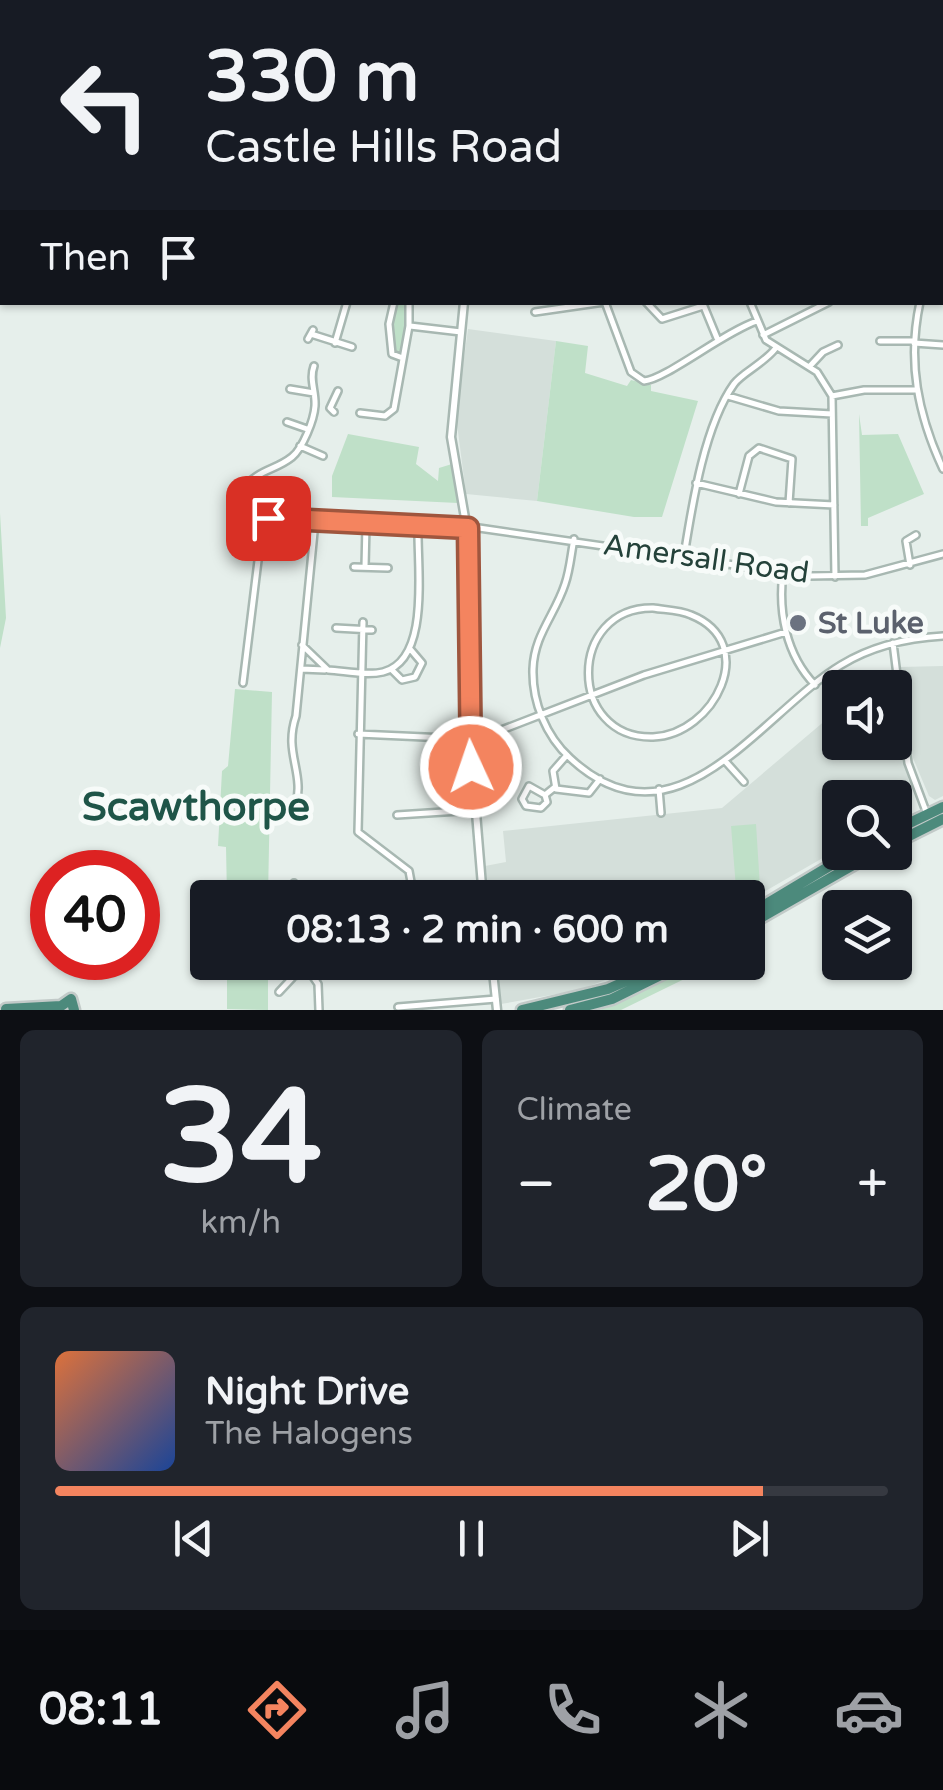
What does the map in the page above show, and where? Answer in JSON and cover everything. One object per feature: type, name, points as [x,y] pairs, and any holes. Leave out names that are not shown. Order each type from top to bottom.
[{"type":"highway","points":[[912,821],[943,806]]},
{"type":"highway","points":[[912,835],[942,822]]},
{"type":"highway","points":[[765,905],[823,870]]},
{"type":"highway","points":[[765,916],[845,870]]},
{"type":"highway","points":[[522,1010],[608,989],[628,980]]},
{"type":"highway","points":[[570,1010],[626,993],[652,980]]},
{"type":"highway","points":[[3,1009],[73,1006]]},
{"type":"street","points":[[335,343],[347,305]]},
{"type":"street","points":[[394,305],[389,343],[392,354],[400,357]]},
{"type":"street","points":[[360,413],[380,416],[392,412],[400,357],[410,326],[409,305]]},
{"type":"street","points":[[464,305],[451,437],[468,528],[469,739],[481,880]]},
{"type":"street","points":[[545,305],[545,312]]},
{"type":"street","points":[[535,312],[587,305]]},
{"type":"street","points":[[606,305],[631,372],[638,379],[657,378],[717,338],[756,321]]},
{"type":"street","points":[[649,305],[662,319],[700,305]]},
{"type":"street","points":[[703,305],[717,338]]},
{"type":"street","points":[[751,305],[763,335],[775,349],[810,366],[832,396],[835,577]]},
{"type":"street","points":[[763,335],[823,305]]},
{"type":"street","points":[[920,305],[914,342],[916,390],[924,424],[943,469]]},
{"type":"street","points":[[410,326],[462,332]]},
{"type":"street","points":[[311,334],[352,347]]},
{"type":"street","points":[[878,341],[943,344]]},
{"type":"street","points":[[810,366],[838,345]]},
{"type":"street","points":[[684,556],[696,483],[728,396],[736,381],[757,370],[775,349]]},
{"type":"street","points":[[243,683],[263,520],[237,490],[261,471],[292,457],[300,446],[315,407],[314,366]]},
{"type":"street","points":[[290,389],[314,393]]},
{"type":"street","points":[[832,396],[864,390],[916,390]]},
{"type":"street","points":[[315,407],[332,410],[338,391]]},
{"type":"street","points":[[728,396],[778,411],[832,414]]},
{"type":"street","points":[[286,421],[307,428]]},
{"type":"street","points":[[300,446],[323,456]]},
{"type":"street","points":[[739,494],[748,456],[759,448],[785,453],[792,459],[789,503]]},
{"type":"street","points":[[696,483],[789,503],[834,505]]},
{"type":"street","name":"Amersall Road","points":[[263,520],[468,528],[574,539],[835,577],[910,566],[943,554]]},
{"type":"street","points":[[282,816],[298,813],[300,776],[288,741],[296,716],[315,522]]},
{"type":"street","points":[[365,567],[366,524]]},
{"type":"street","points":[[300,669],[391,669],[411,650],[416,638],[418,528]]},
{"type":"street","points":[[910,566],[906,540],[916,536]]},
{"type":"street","points":[[574,539],[566,582],[536,646],[534,684],[542,716],[567,755],[600,778],[630,788],[659,789],[694,782],[726,762],[814,685],[857,656],[893,643],[943,636]]},
{"type":"street","points":[[354,567],[388,568]]},
{"type":"street","points":[[782,572],[786,632],[814,685]]},
{"type":"street","points":[[636,609],[692,615],[709,626],[724,651],[727,670],[719,695],[691,722],[667,735],[642,736],[618,728],[602,715],[591,696],[586,675],[594,642],[612,621],[636,609]]},
{"type":"street","points":[[363,626],[358,832],[409,871],[411,880]]},
{"type":"street","points":[[336,628],[363,626],[372,630]]},
{"type":"street","points":[[486,736],[591,696],[786,632]]},
{"type":"street","points":[[893,643],[908,763],[926,814],[942,822]]},
{"type":"street","points":[[302,645],[328,670]]},
{"type":"street","points":[[391,669],[399,679],[415,677],[422,663],[411,650]]},
{"type":"street","points":[[469,727],[480,729],[486,736]]},
{"type":"street","points":[[358,734],[469,739]]},
{"type":"street","points":[[470,751],[482,748],[486,736]]},
{"type":"street","points":[[555,787],[553,772],[567,755]]},
{"type":"street","points":[[726,762],[744,782]]},
{"type":"street","points":[[555,787],[570,794],[589,793],[600,778]]},
{"type":"street","points":[[546,795],[529,786],[522,799],[537,809],[545,806],[546,795],[555,787]]},
{"type":"street","points":[[659,789],[661,813]]},
{"type":"street","points":[[396,815],[475,810]]},
{"type":"street","points":[[279,992],[288,980]]},
{"type":"street","points":[[315,980],[319,1010]]},
{"type":"street","points":[[494,980],[497,1010]]},
{"type":"street","points":[[398,1008],[496,999]]},
{"type":"shaded area","points":[[468,329],[556,341],[537,501],[466,494],[456,416]]},
{"type":"shaded area","points":[[943,666],[943,796],[935,800],[929,796],[913,758],[912,670],[900,667]]},
{"type":"shaded area","points":[[822,723],[822,760],[906,760],[908,780],[822,780],[822,858],[765,891],[765,880],[487,880],[485,866],[506,862],[503,831],[722,808]]},
{"type":"shaded area","points":[[499,980],[605,980],[579,990],[501,1004]]},
{"type":"green space","points":[[396,305],[406,305],[407,326],[400,352],[395,354],[390,327]]},
{"type":"green space","points":[[556,341],[588,346],[585,373],[627,386],[631,380],[651,385],[651,391],[698,401],[662,517],[634,517],[537,501]]},
{"type":"green space","points":[[859,414],[862,435],[898,434],[924,494],[868,518],[868,526],[861,526]]},
{"type":"green space","points":[[348,434],[419,447],[416,464],[438,481],[439,468],[452,464],[458,503],[332,497],[332,476]]},
{"type":"green space","points":[[0,513],[6,618],[0,648]]},
{"type":"green space","points":[[235,689],[272,692],[268,880],[227,880],[226,847],[218,846],[222,771],[228,766]]},
{"type":"green space","points":[[756,824],[760,880],[735,880],[731,826]]},
{"type":"green space","points":[[227,980],[268,980],[268,1010],[227,1009]]},
{"type":"green space","points":[[663,980],[682,980],[621,1010],[600,1010]]},
{"type":"place","name":"St Luke","points":[[798,623]]},
{"type":"district","name":"Scawthorpe","points":[[196,807]]},
{"type":"route","points":[[268,518],[444,530],[468,528],[471,767]]}]
